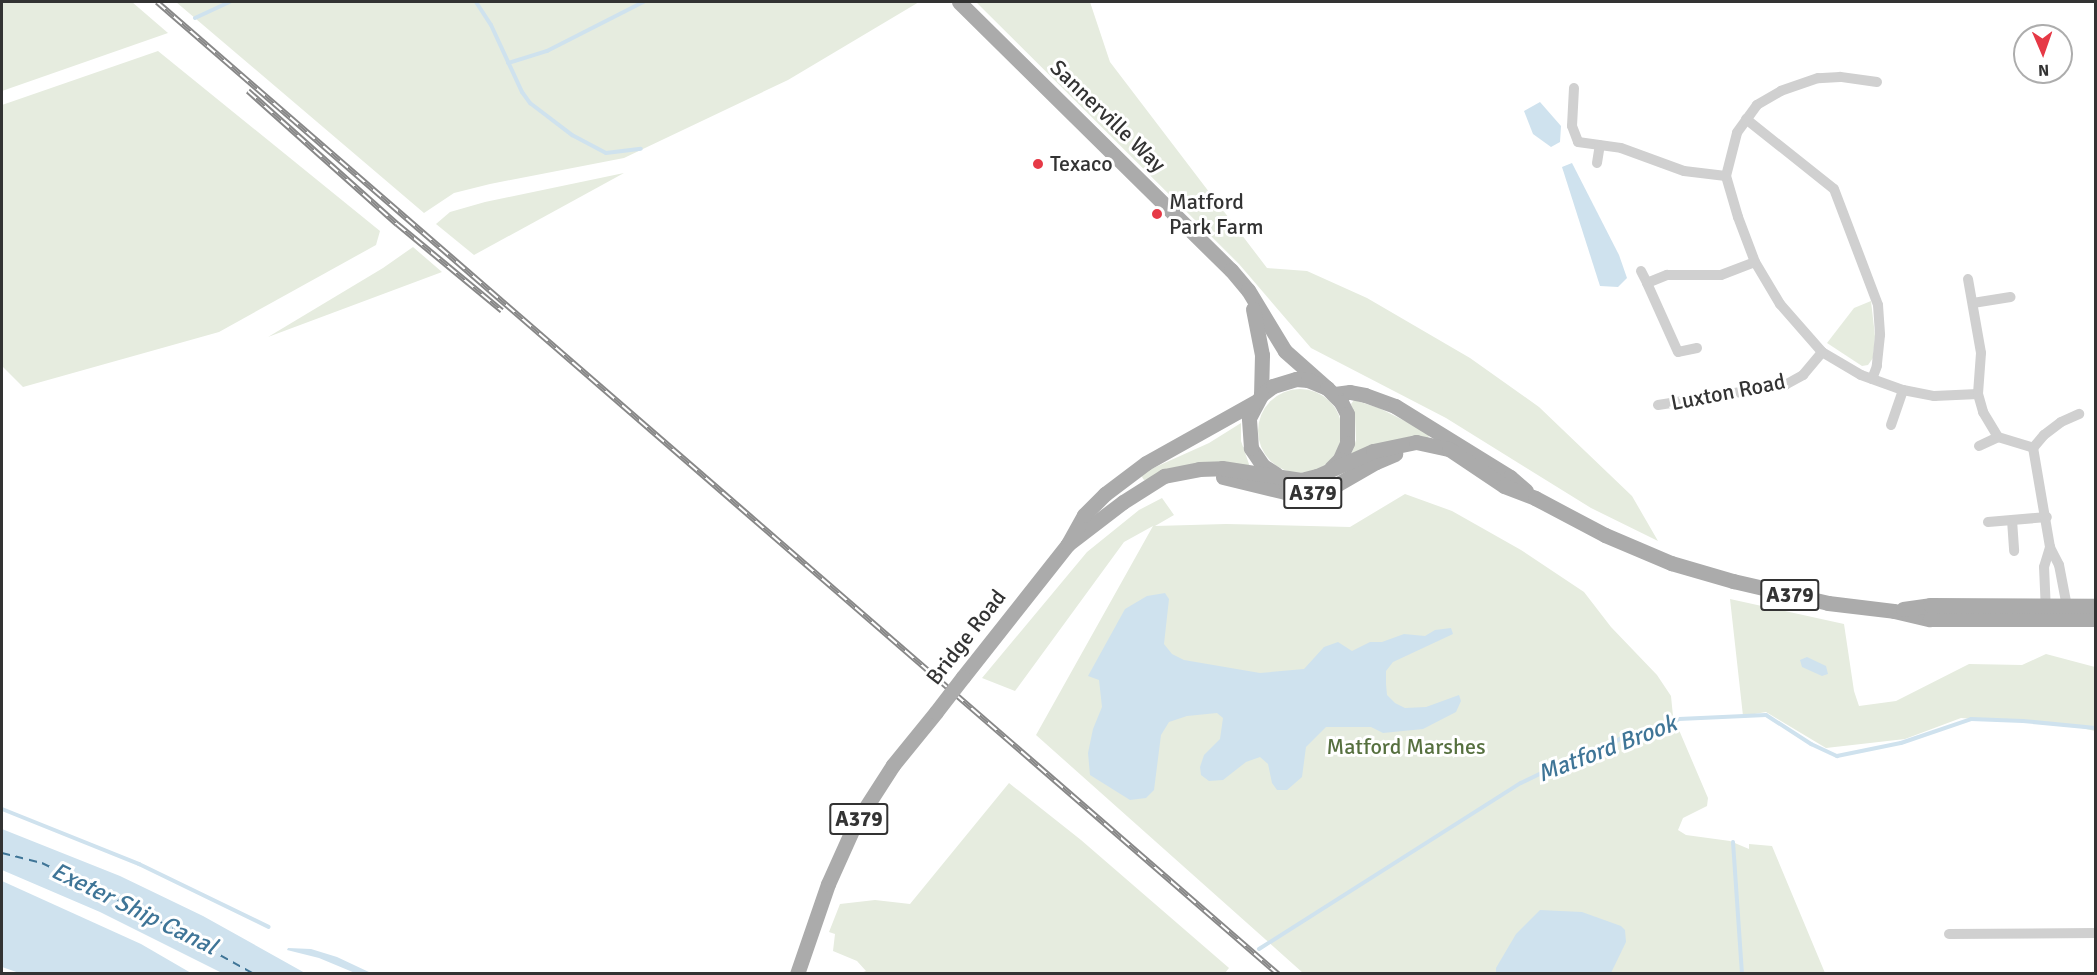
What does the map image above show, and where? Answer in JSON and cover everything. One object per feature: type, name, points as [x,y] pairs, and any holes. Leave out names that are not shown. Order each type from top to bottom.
[{"type":"main road","name":"Sannerville Way","points":[[959,2],[1145,183],[1248,290],[1285,351],[1331,391]]},
{"type":"main road","name":"Sannerville Way","points":[[1248,290],[1259,331],[1262,355],[1259,398]]},
{"type":"main road","name":"A379","points":[[1285,478],[1263,466],[1251,448],[1248,428],[1259,398],[1273,386],[1296,379],[1308,380],[1331,391],[1365,395],[1395,406],[1425,422],[1510,477],[1535,498]]},
{"type":"main road","name":"A379","points":[[1329,470],[1340,459],[1349,435],[1347,414],[1331,391]]},
{"type":"main road","name":"Bridge Road","points":[[797,974],[828,885],[855,824],[893,765],[1068,544],[1084,515],[1123,479],[1259,398]]},
{"type":"main road","name":"A379","points":[[1068,544],[1123,502],[1164,476],[1199,469],[1236,469],[1301,480],[1317,476],[1373,451],[1416,442],[1449,449],[1504,486],[1535,498],[1605,535],[1694,570],[1828,603],[1894,611],[1930,605],[2046,614],[2068,613],[2096,606]]},
{"type":"main road","name":"A379","points":[[1144,490],[1186,478],[1213,477],[1285,492],[1310,493],[1336,485],[1376,462],[1412,450],[1444,454],[1473,466]]},
{"type":"main road","name":"A379","points":[[2068,613],[2096,619]]},
{"type":"street","points":[[1878,82],[1839,77],[1809,80],[1762,101],[1746,118],[1737,133],[1726,176],[1755,262],[1791,319],[1822,352],[1872,379],[1903,390],[1934,396],[1978,394]]},
{"type":"street","points":[[1574,88],[1572,126],[1578,142],[1621,148],[1684,171],[1726,176]]},
{"type":"street","points":[[1746,118],[1834,189],[1878,305],[1880,334],[1877,366],[1872,379]]},
{"type":"street","points":[[1597,163],[1600,145]]},
{"type":"street","points":[[1647,283],[1667,275],[1721,275],[1755,262]]},
{"type":"street","points":[[1641,271],[1678,352],[1697,348]]},
{"type":"street","points":[[1968,279],[1981,353],[1978,394],[1983,411],[1998,437]]},
{"type":"street","points":[[1973,303],[2011,297]]},
{"type":"street","name":"Luxton Road","points":[[1658,405],[1785,385],[1803,375],[1822,352]]},
{"type":"street","points":[[1892,425],[1903,390]]},
{"type":"street","points":[[2033,448],[2044,435],[2061,422],[2079,414]]},
{"type":"street","points":[[1978,446],[1998,437],[2033,448]]},
{"type":"street","points":[[2033,448],[2047,517],[2050,547],[2059,565],[2068,613]]},
{"type":"street","points":[[1988,522],[2047,517]]},
{"type":"street","points":[[2012,520],[2014,551]]},
{"type":"street","points":[[2046,614],[2044,567],[2050,547]]},
{"type":"street","points":[[1949,934],[2096,933]]},
{"type":"green space","points":[[2,2],[132,2],[168,33],[2,91]]},
{"type":"green space","points":[[176,2],[919,2],[788,80],[624,158],[454,193],[424,213]]},
{"type":"green space","points":[[976,2],[1090,2],[1110,62],[1267,268],[1307,271],[1367,298],[1470,358],[1539,407],[1632,496],[1658,541],[1591,508],[1446,418],[1311,348],[1239,264]]},
{"type":"green space","points":[[158,51],[380,231],[376,245],[219,332],[23,387],[2,366],[2,105]]},
{"type":"green space","points":[[624,173],[474,255],[436,224],[450,212],[485,202]]},
{"type":"green space","points":[[413,247],[442,272],[268,337],[383,268]]},
{"type":"green space","points":[[1871,301],[1875,336],[1873,358],[1868,365],[1862,366],[1827,343],[1854,308]]},
{"type":"green space","points":[[1300,389],[1316,392],[1330,401],[1339,415],[1342,431],[1339,447],[1330,461],[1316,470],[1300,473],[1284,470],[1270,461],[1261,447],[1258,431],[1261,415],[1270,401],[1284,392]]},
{"type":"green space","points":[[1354,400],[1379,408],[1409,423],[1429,435],[1428,439],[1351,455],[1356,440],[1355,417],[1351,404]]},
{"type":"green space","points":[[1241,423],[1241,441],[1250,467],[1144,480],[1140,474],[1209,443]]},
{"type":"green space","name":"Matford Marshes","points":[[1405,494],[1452,511],[1521,550],[1584,592],[1611,627],[1657,675],[1671,696],[1673,716],[1708,798],[1707,806],[1683,818],[1678,830],[1686,835],[1730,841],[1749,849],[1749,844],[1772,846],[1825,973],[1303,973],[1036,735],[1153,526],[1124,542],[1015,691],[982,678],[1087,552],[1139,510],[1162,498],[1174,515],[1155,526],[1226,524],[1350,527]]},
{"type":"green space","points":[[1730,599],[1844,624],[1854,691],[1859,706],[1896,701],[1969,664],[2022,665],[2046,654],[2095,667],[2095,731],[2068,725],[1961,718],[1905,739],[1826,748],[1766,712],[1743,716]]},
{"type":"green space","points":[[1009,783],[1081,840],[1229,968],[1225,973],[861,973],[866,971],[857,961],[833,951],[835,934],[829,932],[840,904],[875,900],[910,904]]},
{"type":"water","points":[[1540,102],[1561,126],[1560,142],[1551,147],[1533,134],[1524,111]]},
{"type":"water","points":[[1572,163],[1619,255],[1627,278],[1618,287],[1600,286],[1562,167]]},
{"type":"water","points":[[1165,593],[1169,599],[1164,644],[1172,654],[1184,660],[1260,673],[1304,669],[1324,647],[1338,642],[1352,651],[1370,642],[1382,642],[1404,634],[1425,636],[1435,630],[1451,628],[1453,634],[1393,662],[1386,671],[1387,695],[1395,703],[1405,708],[1426,707],[1459,695],[1461,701],[1456,712],[1423,729],[1383,733],[1371,727],[1326,727],[1306,747],[1302,777],[1287,790],[1277,790],[1272,783],[1268,764],[1260,757],[1246,762],[1223,780],[1209,781],[1201,775],[1200,767],[1204,755],[1220,739],[1223,718],[1217,713],[1187,716],[1169,722],[1161,735],[1154,790],[1146,798],[1130,800],[1090,775],[1088,753],[1093,729],[1102,707],[1099,680],[1088,676],[1125,609],[1147,596]]},
{"type":"water","points":[[1807,657],[1826,666],[1828,674],[1822,676],[1802,667],[1800,660]]},
{"type":"water","name":"Exeter Ship Canal","points":[[2,829],[120,876],[203,916],[305,973],[222,973],[100,912],[2,870]]},
{"type":"water","points":[[2,881],[141,944],[191,973],[22,974],[2,967]]},
{"type":"water","points":[[1540,910],[1582,912],[1621,926],[1625,930],[1626,942],[1611,973],[1496,973],[1496,968],[1516,934]]},
{"type":"water","points":[[288,948],[311,949],[337,957],[371,973],[355,973],[319,958],[287,950]]},
{"type":"waterway","points":[[195,18],[230,2]]},
{"type":"waterway","points":[[476,2],[491,25],[522,92],[530,103],[572,135],[606,153],[641,149]]},
{"type":"waterway","points":[[508,63],[547,51],[643,2]]},
{"type":"waterway","name":"Matford Brook","points":[[1259,949],[1521,783],[1579,755],[1599,754],[1620,739],[1653,734],[1679,719],[1766,715],[1811,744],[1837,756],[1901,743],[1971,719],[2096,728]]},
{"type":"waterway","points":[[2,809],[139,864],[269,927]]},
{"type":"waterway","points":[[1733,842],[1742,974]]},
{"type":"ferry route","points":[[2,853],[42,863],[135,908],[254,974]]},
{"type":"railway","points":[[157,2],[1278,974]]},
{"type":"railway","points":[[248,91],[397,224],[502,311]]},
{"type":"place","name":"Texaco","points":[[1038,164]]},
{"type":"place","name":"Matford Park Farm","points":[[1157,214]]}]
